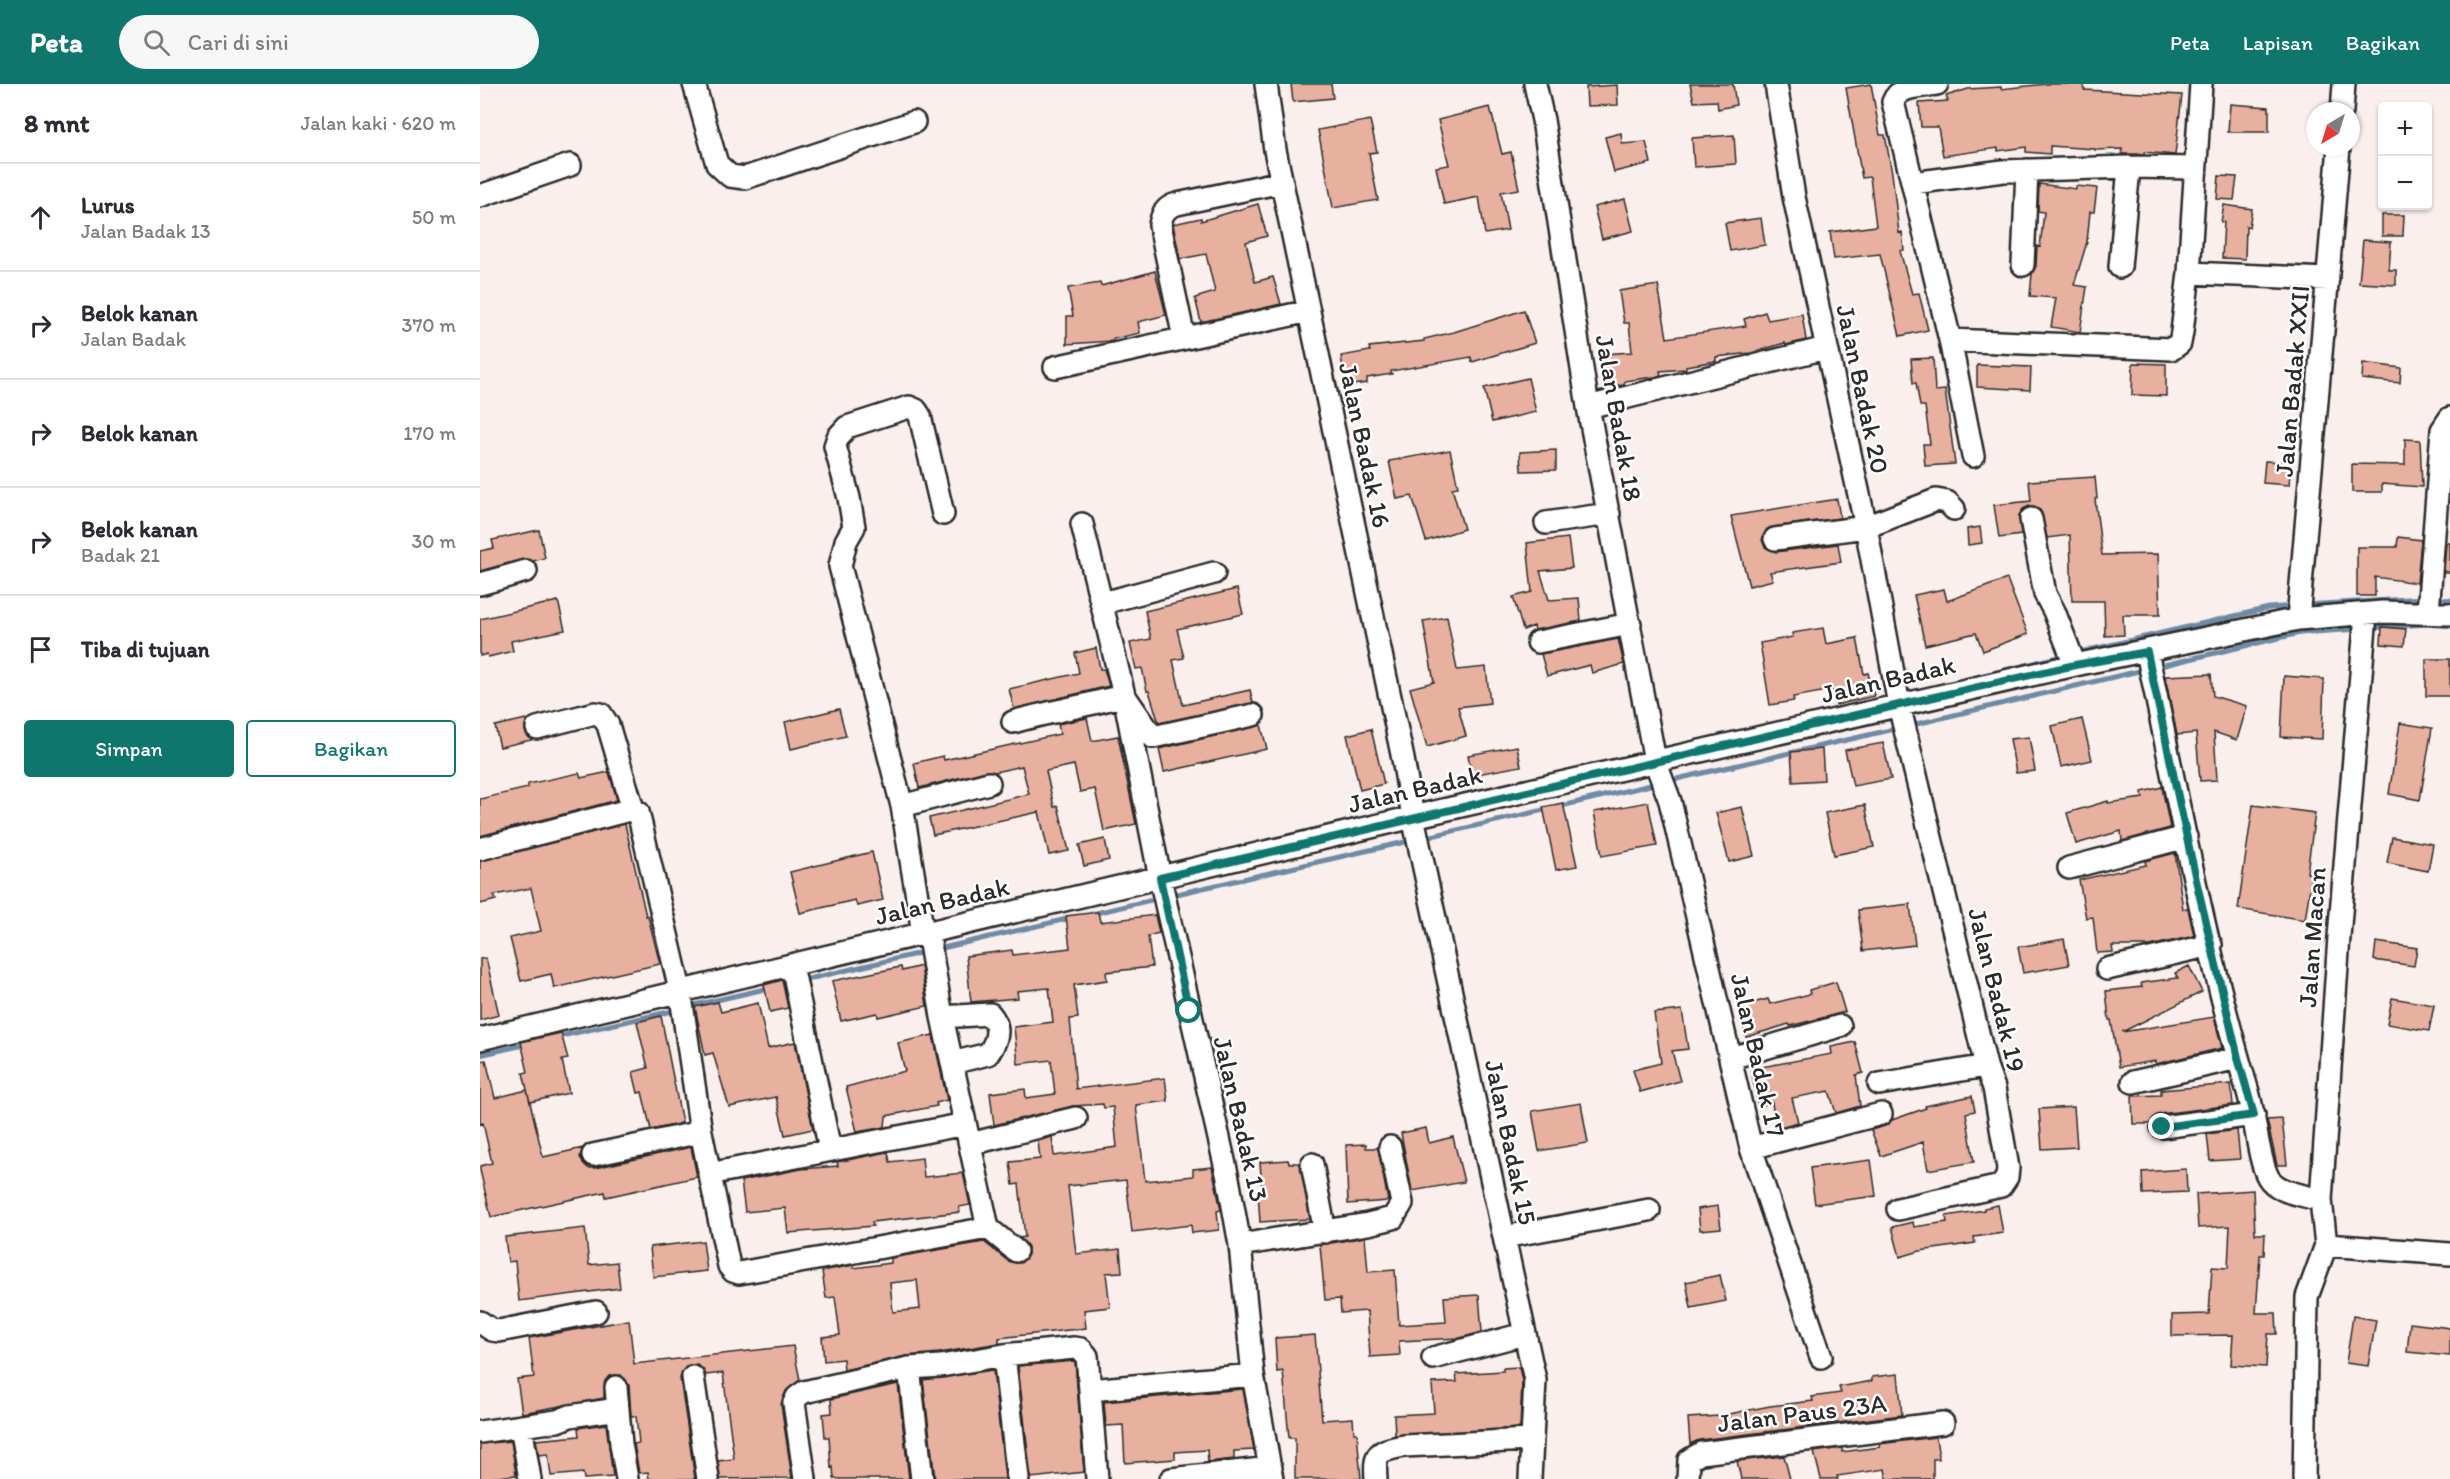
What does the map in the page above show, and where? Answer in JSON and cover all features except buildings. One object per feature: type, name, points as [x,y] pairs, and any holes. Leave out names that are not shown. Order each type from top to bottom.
[{"type":"street","points":[[694,84],[717,164],[730,176],[745,178],[914,122]]},
{"type":"street","name":"Jalan Badak 16","points":[[1266,84],[1282,182],[1403,759],[1413,817]]},
{"type":"street","name":"Jalan Badak 18","points":[[1535,84],[1543,120],[1588,407],[1656,761]]},
{"type":"street","name":"Jalan Badak 20","points":[[1776,84],[1794,197],[1866,527],[1899,705]]},
{"type":"street","points":[[1937,84],[1901,90],[1893,102],[1950,340],[1973,456]]},
{"type":"street","points":[[1950,340],[2172,349],[2180,342],[2189,273],[2201,84]]},
{"type":"street","points":[[2343,102],[2344,84]]},
{"type":"street","name":"Jalan Badak XXII","points":[[2298,619],[2338,156]]},
{"type":"street","points":[[480,196],[570,165]]},
{"type":"street","points":[[2120,267],[2129,167]]},
{"type":"street","points":[[1912,183],[2027,170],[2195,168]]},
{"type":"street","points":[[2023,265],[2027,170]]},
{"type":"street","points":[[1184,339],[1160,225],[1162,214],[1169,206],[1282,182]]},
{"type":"street","points":[[2189,273],[2328,279]]},
{"type":"street","points":[[1055,367],[1309,311]]},
{"type":"street","points":[[1588,407],[1826,348]]},
{"type":"street","points":[[943,514],[920,416],[916,410],[909,407],[847,427],[838,437],[835,446],[854,527],[846,542],[840,566],[903,806],[942,1017],[988,1228],[1016,1251]]},
{"type":"street","points":[[2428,612],[2442,430],[2450,418]]},
{"type":"street","points":[[1775,539],[1866,527],[1936,500],[1947,502],[1954,509]]},
{"type":"street","points":[[1546,523],[1609,514]]},
{"type":"street","points":[[2031,519],[2045,594],[2075,665]]},
{"type":"street","name":"Jalan Badak 13","points":[[1082,524],[1124,695],[1160,878],[1228,1178],[1240,1245],[1253,1379],[1271,1473]]},
{"type":"street","points":[[480,584],[526,571]]},
{"type":"street","points":[[1103,603],[1214,573]]},
{"type":"street","name":"Jalan Badak","points":[[480,1039],[1413,817],[2075,665],[2147,652],[2298,619],[2366,614],[2428,612],[2450,614]]},
{"type":"street","name":"Jalan Macan","points":[[2335,1246],[2320,1200],[2366,614]]},
{"type":"street","points":[[1538,642],[1630,624]]},
{"type":"street","points":[[2147,652],[2186,837],[2238,1058],[2254,1115],[2265,1170],[2269,1179],[2278,1188],[2320,1200]]},
{"type":"street","points":[[1013,722],[1124,695],[1153,737],[1253,715]]},
{"type":"street","name":"Jalan Badak 19","points":[[1898,1209],[2001,1186],[2007,1177],[2008,1168],[1994,1088],[1986,1066],[1899,705]]},
{"type":"street","points":[[537,728],[595,713],[601,714],[608,725],[633,808],[638,812],[680,990],[700,1132],[729,1266],[739,1273],[988,1228]]},
{"type":"street","name":"Jalan Badak 17","points":[[1656,761],[1670,801],[1751,1148],[1821,1356]]},
{"type":"street","points":[[903,806],[989,783]]},
{"type":"street","points":[[480,849],[633,808]]},
{"type":"street","name":"Jalan Badak 15","points":[[1413,817],[1535,1380],[1530,1440],[1530,1479]]},
{"type":"street","points":[[2069,868],[2186,837]]},
{"type":"street","points":[[2107,969],[2211,945]]},
{"type":"street","points":[[792,965],[830,1150]]},
{"type":"street","points":[[942,1017],[990,1014],[995,1020],[998,1034],[988,1054],[952,1063]]},
{"type":"street","points":[[1731,1058],[1840,1026]]},
{"type":"street","points":[[2133,1082],[2238,1058]]},
{"type":"street","points":[[1879,1084],[1986,1066]]},
{"type":"street","points":[[1751,1148],[1881,1114]]},
{"type":"street","points":[[2162,1127],[2254,1115]]},
{"type":"street","points":[[709,1174],[830,1150],[968,1134],[1076,1118]]},
{"type":"street","points":[[593,1155],[700,1132]]},
{"type":"street","points":[[1240,1245],[1325,1232],[1393,1218],[1399,1212],[1402,1203],[1390,1148]]},
{"type":"street","points":[[1312,1164],[1325,1232]]},
{"type":"street","points":[[1504,1238],[1649,1210]]},
{"type":"street","points":[[2304,1479],[2307,1297],[2335,1246],[2450,1254]]},
{"type":"street","points":[[480,1322],[492,1330],[499,1331],[596,1312]]},
{"type":"street","points":[[1433,1358],[1524,1334]]},
{"type":"street","points":[[805,1479],[794,1403],[797,1397],[804,1392],[909,1368],[941,1366],[1004,1355],[1074,1348],[1081,1349],[1087,1356],[1097,1479]]},
{"type":"street","points":[[1004,1355],[1018,1479]]},
{"type":"street","points":[[909,1368],[922,1479]]},
{"type":"street","points":[[693,1377],[708,1479]]},
{"type":"street","points":[[1090,1390],[1253,1379]]},
{"type":"street","points":[[616,1387],[627,1479]]},
{"type":"street","points":[[480,1432],[618,1409]]},
{"type":"street","name":"Jalan Paus 23A","points":[[1688,1479],[1689,1460],[1701,1453],[1943,1423]]},
{"type":"street","points":[[521,1426],[530,1479]]},
{"type":"street","points":[[1376,1479],[1375,1462],[1378,1454],[1385,1450],[1404,1446],[1530,1440]]},
{"type":"street","points":[[1171,1479],[1271,1473]]},
{"type":"waterway","points":[[2305,605],[2424,598]]},
{"type":"waterway","points":[[2434,598],[2450,600]]},
{"type":"waterway","points":[[2076,653],[2269,608],[2296,606]]},
{"type":"waterway","points":[[2371,628],[2427,624],[2450,626]]},
{"type":"waterway","points":[[2156,667],[2300,633],[2359,629]]},
{"type":"waterway","points":[[1980,676],[2067,655]]},
{"type":"waterway","points":[[1908,726],[2147,669]]},
{"type":"waterway","points":[[1668,781],[1899,728]]},
{"type":"waterway","points":[[1557,807],[1659,783]]},
{"type":"waterway","points":[[1423,838],[1548,809]]},
{"type":"waterway","points":[[1168,896],[1414,840]]},
{"type":"waterway","points":[[1092,914],[1159,898]]},
{"type":"waterway","points":[[934,950],[1071,918]]},
{"type":"waterway","points":[[800,981],[925,952]]},
{"type":"waterway","points":[[686,1007],[791,983]]},
{"type":"waterway","points":[[557,1037],[677,1010]]},
{"type":"waterway","points":[[480,1055],[528,1044]]},
{"type":"route","points":[[1189,1011],[1160,878],[1899,705],[2075,665],[2147,652],[2196,880],[2238,1058],[2254,1115],[2162,1127]]}]
